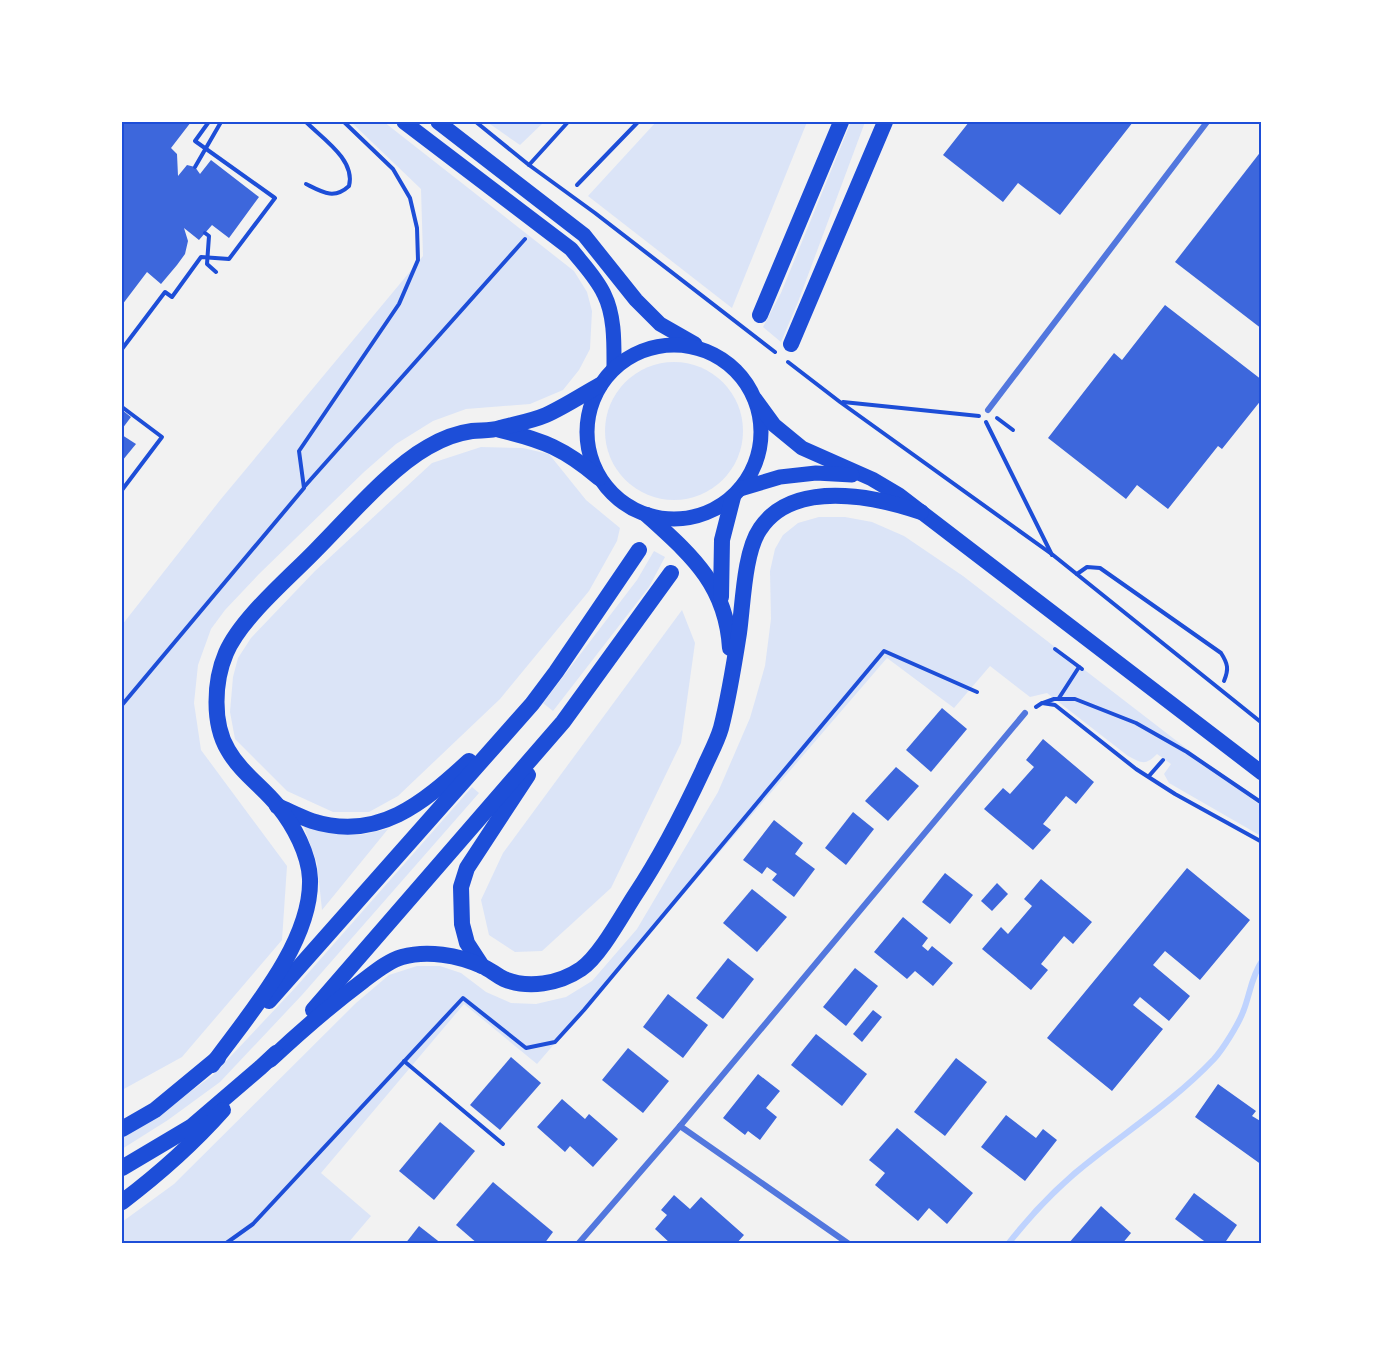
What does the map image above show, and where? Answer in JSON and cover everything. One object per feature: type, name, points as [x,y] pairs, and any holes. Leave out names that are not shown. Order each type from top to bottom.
[{"type":"highway","points":[[760,315],[841,122]]},
{"type":"highway","points":[[791,344],[885,122]]},
{"type":"highway","points":[[212,1065],[270,983],[298,936],[309,902],[310,877],[302,847],[293,828],[278,806],[242,771],[227,749],[219,730],[218,690],[220,669],[226,651],[245,623],[374,491],[409,459],[428,447],[470,431],[496,429],[545,416],[600,385]]},
{"type":"highway","points":[[496,429],[535,438],[560,448],[599,478]]},
{"type":"highway","points":[[721,604],[722,540],[737,493]]},
{"type":"highway","points":[[122,1168],[191,1127],[266,1064],[328,1007],[385,965],[400,958],[422,953],[460,958],[482,966],[503,979],[528,985],[556,981],[582,969],[598,951],[637,893],[683,813],[720,731],[728,695],[749,558],[760,529],[779,510],[797,501],[822,496],[866,499],[896,504],[921,512]]},
{"type":"highway","points":[[647,515],[696,561],[711,582],[721,604],[729,631],[732,670]]},
{"type":"highway","points":[[122,1130],[154,1110],[212,1065],[531,704],[556,672],[639,550]]},
{"type":"highway","points":[[482,966],[467,943],[462,924],[461,887],[467,868],[563,722],[672,573]]},
{"type":"highway","points":[[278,806],[312,821],[338,826],[372,825],[401,814],[430,796],[531,704]]},
{"type":"highway","points":[[122,1202],[197,1140],[266,1064],[563,722]]},
{"type":"main road","points":[[404,122],[570,249],[591,273],[605,295],[614,336],[614,368]]},
{"type":"main road","points":[[438,122],[584,235],[636,300],[660,324],[728,363],[744,380],[774,425],[802,447],[872,479],[899,495],[1262,773]]},
{"type":"main road","points":[[708,351],[692,346],[658,346],[642,351],[614,368],[600,385],[591,403],[587,432],[591,460],[599,478],[620,501],[647,515],[670,519],[693,518],[714,510],[737,493],[780,477],[816,473],[851,474],[872,479]]},
{"type":"main road","points":[[737,493],[755,465],[762,437],[755,399]]},
{"type":"street","points":[[988,410],[1207,122]]},
{"type":"street","points":[[578,1244],[680,1126],[1025,713]]},
{"type":"street","points":[[680,1126],[849,1244]]},
{"type":"path","points":[[122,349],[165,292],[172,297],[201,257],[229,259],[275,198],[195,141],[208,123],[206,122]]},
{"type":"path","points":[[195,167],[221,122]]},
{"type":"path","points":[[306,122],[347,162],[350,172],[349,186],[338,193],[323,193],[306,184]]},
{"type":"path","points":[[304,488],[298,451],[399,304],[418,260],[417,228],[410,198],[393,169],[344,122]]},
{"type":"path","points":[[476,122],[840,402],[1053,555],[1262,723]]},
{"type":"path","points":[[529,165],[568,122]]},
{"type":"path","points":[[577,185],[638,122]]},
{"type":"path","points":[[205,233],[208,236],[207,264],[216,272]]},
{"type":"path","points":[[122,705],[304,488],[525,239]]},
{"type":"path","points":[[840,402],[983,416],[1053,555]]},
{"type":"path","points":[[122,407],[162,437],[122,490]]},
{"type":"path","points":[[988,410],[1013,430]]},
{"type":"path","points":[[1077,574],[1087,567],[1101,568],[1221,653],[1227,663],[1224,681]]},
{"type":"path","points":[[1055,649],[1081,668],[1059,698]]},
{"type":"path","points":[[1025,713],[1059,698],[1075,699],[1136,723],[1187,752],[1262,803]]},
{"type":"path","points":[[1042,704],[1055,705],[1065,711],[1116,754],[1176,794],[1262,842]]},
{"type":"path","points":[[1149,776],[1163,759]]},
{"type":"path","points":[[404,1061],[503,1144]]},
{"type":"shaded area","points":[[351,122],[384,122],[574,271],[587,292],[592,311],[590,349],[579,370],[563,390],[530,404],[466,409],[433,421],[396,444],[259,574],[225,610],[211,629],[198,665],[194,703],[201,750],[287,866],[282,940],[182,1057],[122,1090],[122,625],[221,499],[423,256],[421,189]]},
{"type":"shaded area","points":[[487,122],[544,122],[520,145]]},
{"type":"shaded area","points":[[656,122],[807,122],[732,308],[588,196]]},
{"type":"shaded area","points":[[851,122],[865,122],[781,342],[763,327],[781,293]]},
{"type":"shaded area","points":[[674,362],[700,367],[723,382],[738,405],[743,431],[738,457],[723,480],[700,495],[674,500],[648,495],[625,480],[610,457],[605,431],[610,405],[625,382],[648,367]]},
{"type":"shaded area","points":[[481,447],[523,448],[549,454],[586,500],[620,528],[617,541],[589,591],[500,699],[398,796],[369,812],[333,812],[287,791],[235,739],[230,712],[233,677],[238,658],[251,638],[315,571],[432,463]]},
{"type":"shaded area","points":[[819,517],[845,517],[872,522],[904,536],[963,576],[1261,806],[1261,836],[1169,783],[1164,774],[1171,764],[1157,754],[1146,762],[1128,756],[1047,693],[1030,697],[990,666],[954,708],[887,658],[537,1064],[464,1004],[321,1173],[371,1216],[348,1243],[122,1243],[122,1222],[174,1184],[356,1003],[389,975],[417,966],[440,966],[461,973],[486,992],[511,1003],[536,1004],[566,997],[592,981],[637,929],[718,792],[750,718],[765,666],[771,619],[770,571],[775,549],[783,535],[798,523]]},
{"type":"shaded area","points":[[654,551],[665,557],[649,587],[553,711],[543,703],[637,580]]},
{"type":"shaded area","points":[[682,610],[695,643],[681,743],[611,888],[542,951],[515,952],[489,935],[481,900],[503,853]]},
{"type":"shaded area","points":[[472,787],[479,793],[302,995],[220,1082],[168,1120],[122,1149],[122,1138],[163,1112],[213,1075],[295,988]]},
{"type":"shaded area","points":[[304,827],[360,835],[388,829],[322,910],[317,863]]},
{"type":"building","points":[[122,122],[191,122],[171,148],[177,154],[178,176],[187,165],[195,167],[200,174],[211,160],[259,197],[229,238],[212,225],[199,240],[184,228],[188,241],[185,254],[177,265],[161,284],[147,272],[122,305]]},
{"type":"building","points":[[969,122],[1133,122],[1060,215],[1018,183],[1003,202],[943,155]]},
{"type":"building","points":[[1262,150],[1262,329],[1175,262]]},
{"type":"building","points":[[1165,305],[1262,380],[1262,399],[1222,449],[1218,446],[1168,509],[1137,485],[1126,499],[1048,438],[1114,353],[1122,360]]},
{"type":"building","points":[[122,410],[131,417],[122,429]]},
{"type":"building","points":[[122,435],[136,444],[122,461]]},
{"type":"building","points":[[942,708],[967,729],[931,772],[906,750]]},
{"type":"building","points":[[1043,739],[1094,782],[1076,804],[1066,796],[1043,824],[1051,830],[1033,850],[984,809],[1003,788],[1010,794],[1034,767],[1026,760]]},
{"type":"building","points":[[896,767],[919,786],[888,821],[865,801]]},
{"type":"building","points":[[853,812],[874,829],[846,865],[825,848]]},
{"type":"building","points":[[774,820],[803,843],[795,854],[815,869],[794,897],[772,880],[777,874],[767,867],[762,874],[743,860]]},
{"type":"building","points":[[1187,868],[1250,920],[1200,980],[1165,951],[1153,965],[1190,996],[1169,1021],[1140,997],[1133,1005],[1163,1029],[1112,1091],[1047,1038]]},
{"type":"building","points":[[945,873],[973,895],[950,924],[922,902]]},
{"type":"building","points":[[1041,879],[1092,922],[1073,944],[1064,936],[1041,964],[1048,970],[1031,990],[982,949],[1001,927],[1008,934],[1032,906],[1024,899]]},
{"type":"building","points":[[997,883],[1008,894],[992,911],[981,901]]},
{"type":"building","points":[[752,889],[787,917],[757,952],[723,923]]},
{"type":"building","points":[[903,917],[928,938],[922,946],[928,951],[932,946],[953,963],[933,986],[915,971],[907,979],[874,952]]},
{"type":"building","points":[[728,958],[754,979],[723,1019],[696,998]]},
{"type":"building","points":[[855,968],[878,986],[846,1026],[823,1007]]},
{"type":"building","points":[[668,994],[708,1025],[683,1058],[643,1027]]},
{"type":"building","points":[[873,1010],[882,1017],[862,1042],[853,1034]]},
{"type":"building","points":[[816,1034],[867,1074],[842,1106],[791,1065]]},
{"type":"building","points":[[628,1048],[669,1081],[643,1113],[602,1080]]},
{"type":"building","points":[[511,1057],[541,1083],[500,1130],[470,1105]]},
{"type":"building","points":[[956,1058],[987,1082],[945,1136],[914,1112]]},
{"type":"building","points":[[758,1074],[780,1091],[766,1108],[777,1117],[760,1140],[748,1131],[745,1135],[723,1118]]},
{"type":"building","points":[[1218,1084],[1256,1111],[1252,1116],[1262,1122],[1262,1165],[1195,1117]]},
{"type":"building","points":[[562,1099],[585,1119],[589,1114],[618,1139],[593,1167],[570,1146],[565,1152],[537,1127]]},
{"type":"building","points":[[1006,1115],[1036,1138],[1043,1129],[1057,1140],[1025,1181],[981,1147]]},
{"type":"building","points":[[440,1122],[475,1151],[434,1200],[399,1171]]},
{"type":"building","points":[[897,1128],[973,1193],[947,1224],[929,1208],[918,1221],[875,1185],[885,1173],[869,1160]]},
{"type":"building","points":[[493,1182],[553,1232],[544,1244],[478,1244],[456,1225]]},
{"type":"building","points":[[1194,1193],[1237,1225],[1224,1244],[1208,1244],[1175,1219]]},
{"type":"building","points":[[674,1195],[690,1209],[701,1197],[744,1235],[736,1244],[671,1244],[655,1229],[667,1215],[661,1210]]},
{"type":"building","points":[[1101,1206],[1131,1233],[1122,1244],[1068,1244]]},
{"type":"building","points":[[419,1226],[442,1244],[405,1244]]},
{"type":"waterway","points":[[1008,1244],[1038,1209],[1071,1177],[1171,1098],[1214,1059],[1241,1017],[1255,973],[1262,961]]}]
